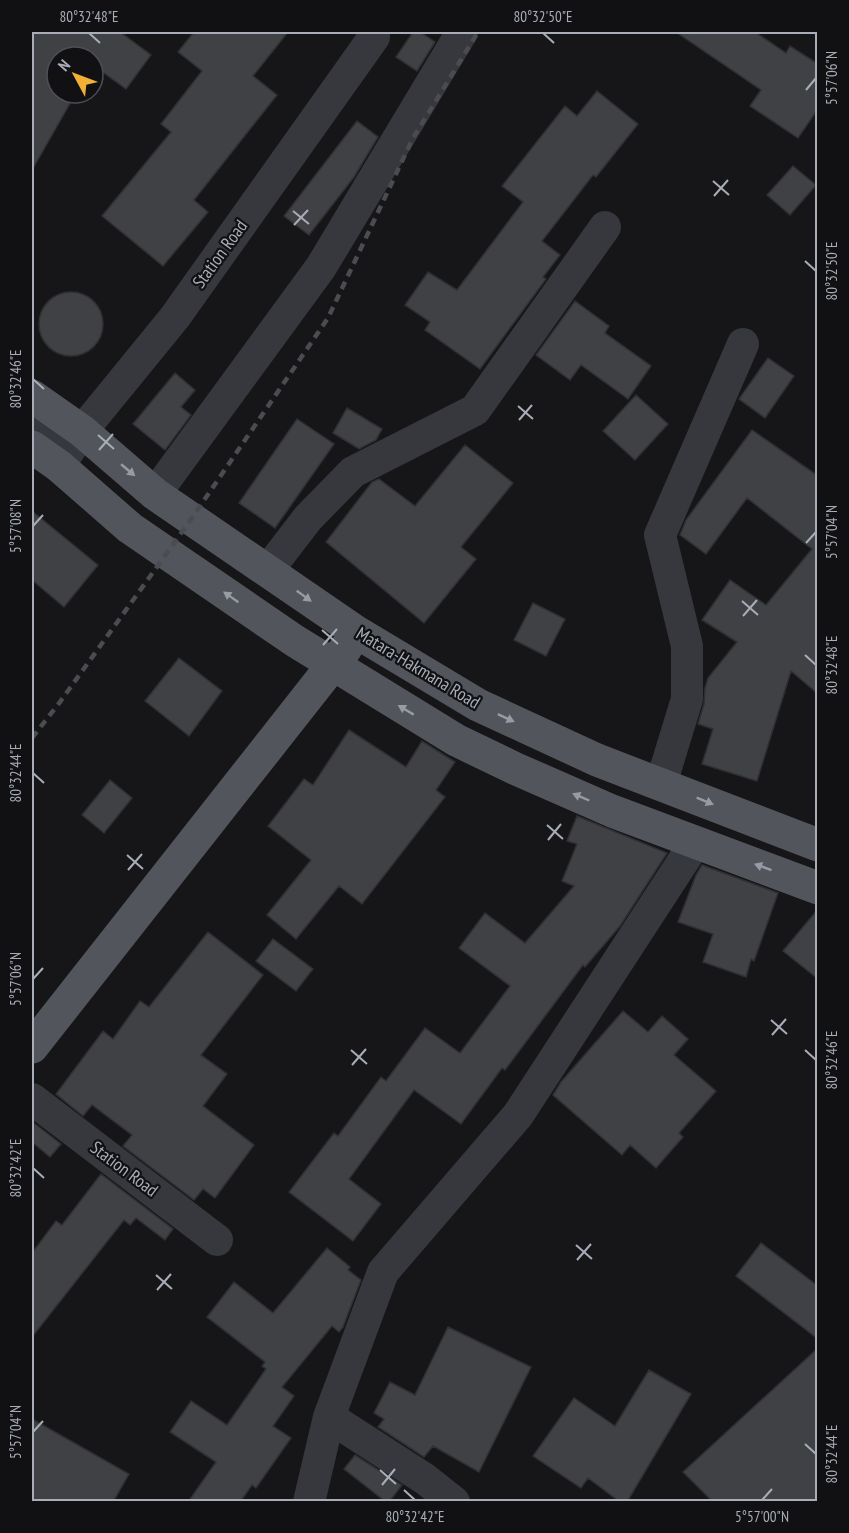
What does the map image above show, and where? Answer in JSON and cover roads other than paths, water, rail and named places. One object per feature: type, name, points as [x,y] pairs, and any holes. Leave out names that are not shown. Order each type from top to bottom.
[{"type":"main road","name":"Matara-Hakmana Road","points":[[57,414],[155,494],[358,633],[478,705],[597,759],[818,845]]},
{"type":"main road","points":[[39,453],[130,528],[332,665],[447,734],[476,750],[612,810],[818,888]]},
{"type":"main road","points":[[32,1047],[358,633]]},
{"type":"street","points":[[155,494],[321,267],[462,32]]},
{"type":"street","name":"Station Road","points":[[39,453],[57,414],[175,317],[374,37]]},
{"type":"street","points":[[268,570],[308,518],[353,472],[475,410],[605,227]]},
{"type":"street","points":[[661,783],[687,699],[687,646],[660,535],[743,344]]},
{"type":"street","points":[[309,1502],[329,1417],[383,1272],[518,1115],[695,843]]},
{"type":"street","name":"Station Road","points":[[32,1098],[217,1240]]},
{"type":"street","points":[[329,1417],[425,1479],[454,1502]]},
{"type":"railway","points":[[32,738],[192,518],[328,318],[413,138],[478,32]]}]
